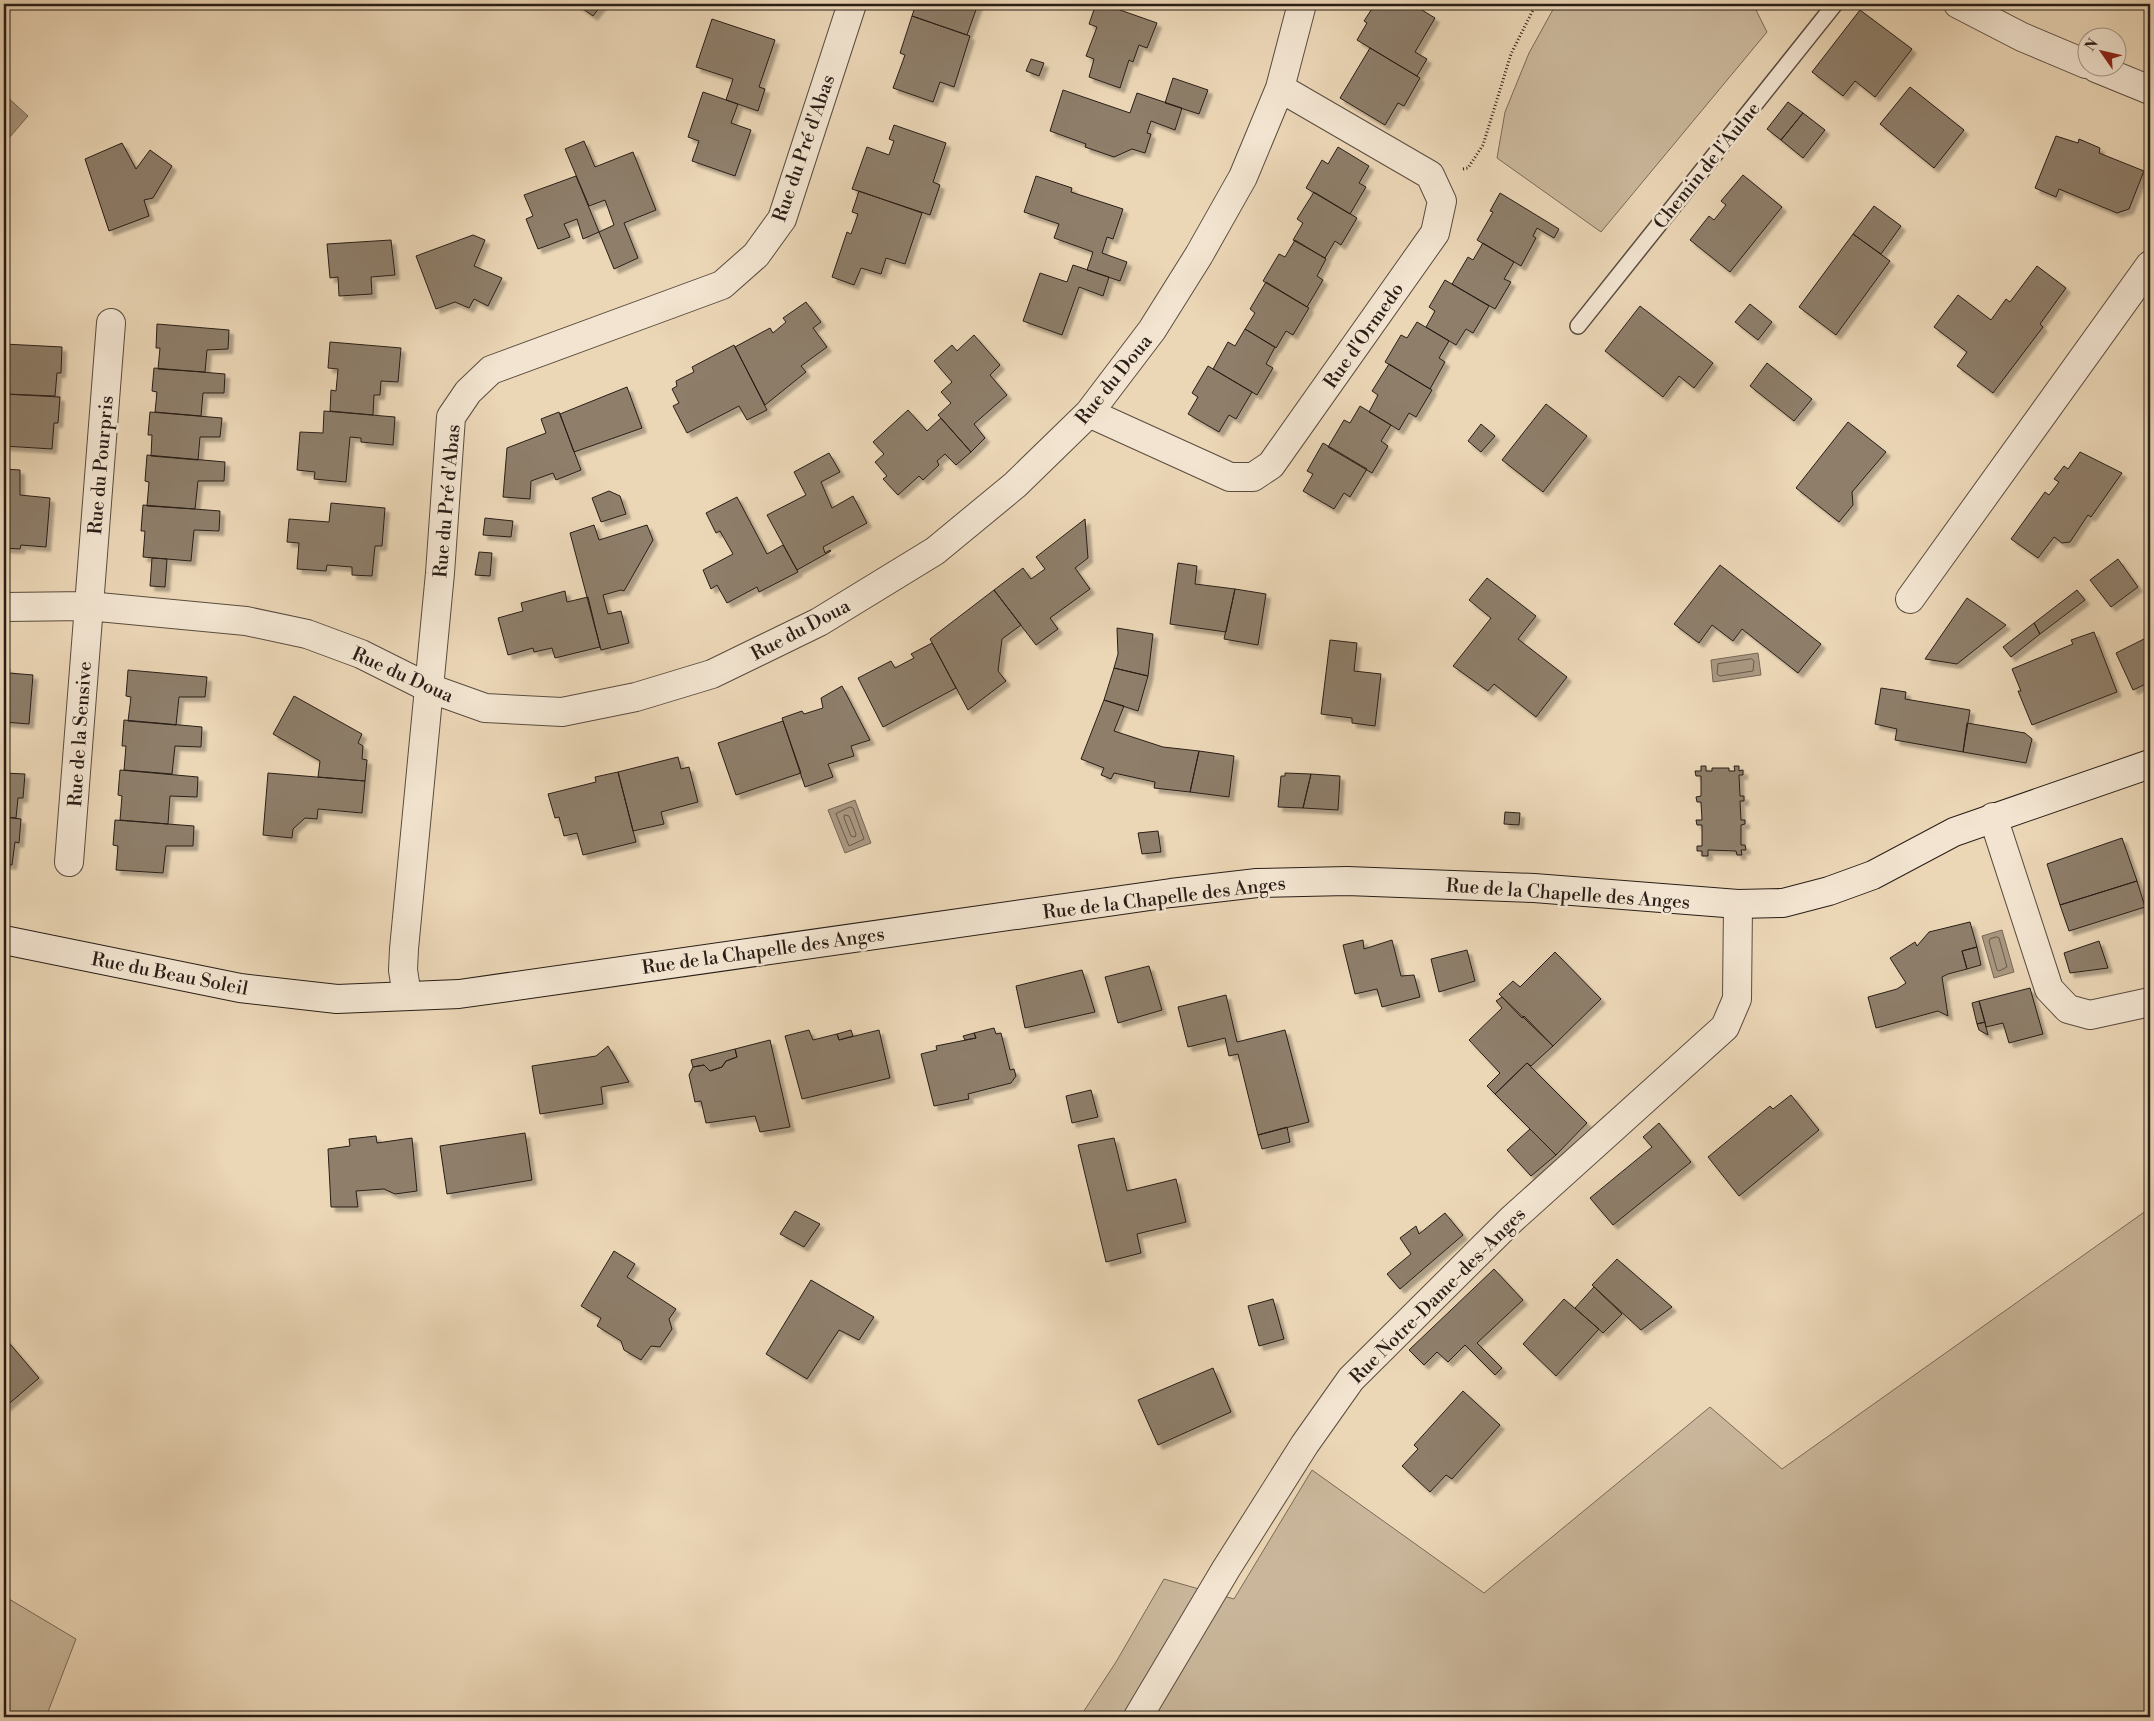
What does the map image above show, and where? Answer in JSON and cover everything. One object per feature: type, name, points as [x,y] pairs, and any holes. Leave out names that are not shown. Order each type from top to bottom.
[{"type":"street","name":"Rue du Pré d'Abas","points":[[407,996],[403,970],[404,949],[429,688],[451,417],[468,392],[491,370],[722,285],[756,255],[782,219],[852,4]]},
{"type":"street","name":"Rue du Doua","points":[[4,607],[88,606],[246,621],[306,634],[362,654],[429,688],[485,708],[562,712],[636,697],[712,674],[819,622],[936,551],[1015,485],[1089,412],[1152,330],[1199,255],[1243,177],[1280,88],[1302,4]]},
{"type":"street","points":[[1958,4],[2022,37],[2076,60]]},
{"type":"street","points":[[2121,78],[2150,90]]},
{"type":"street","points":[[1280,88],[1430,175]]},
{"type":"street","name":"Rue d'Ormedo","points":[[1089,412],[1230,477],[1253,477],[1271,465],[1435,233],[1442,201],[1430,175]]},
{"type":"street","points":[[1910,599],[2150,265]]},
{"type":"street","name":"Rue du Pourpris","points":[[88,606],[111,324]]},
{"type":"street","name":"Rue de la Sensive","points":[[69,862],[88,606]]},
{"type":"street","name":"Rue de la Chapelle des Anges","points":[[337,999],[459,994],[1003,916],[1257,883],[1348,881],[1534,888],[1738,904],[1783,903],[1829,891],[1873,875],[1954,832],[1993,817],[2150,764]]},
{"type":"street","points":[[1993,817],[2049,990],[2068,1010],[2090,1015],[2150,1002]]},
{"type":"street","name":"Rue Notre-Dame-des-Anges","points":[[1138,1717],[1226,1569],[1305,1444],[1350,1379],[1511,1220],[1725,1027],[1736,999],[1738,904]]},
{"type":"street","name":"Rue du Beau Soleil","points":[[4,940],[240,988],[337,999]]},
{"type":"lane","name":"Chemin de l'Aulne","points":[[1578,326],[1835,4]]},
{"type":"path","points":[[1430,175],[1468,168],[1483,145],[1511,54],[1536,4]]},
{"type":"shaded area","points":[[1556,4],[1753,4],[1767,32],[1601,232],[1497,158],[1505,112],[1529,53]]},
{"type":"shaded area","points":[[2150,1208],[2150,1717],[1080,1717],[1116,1662],[1164,1579],[1234,1599],[1312,1470],[1484,1593],[1710,1407],[1782,1469]]},
{"type":"shaded area","points":[[4,1596],[76,1639],[46,1717],[4,1717]]},
{"type":"water","points":[[4,94],[28,116],[9,138],[4,133]]},
{"type":"water","points":[[1758,653],[1761,675],[1713,682],[1711,660]]},
{"type":"water","points":[[855,800],[871,843],[845,853],[828,810]]},
{"type":"water","points":[[2002,930],[2014,972],[1994,978],[1982,936]]},
{"type":"building","points":[[576,4],[602,4],[593,16]]},
{"type":"building","points":[[916,4],[978,4],[967,35],[912,16]]},
{"type":"building","points":[[1096,4],[1103,4],[1157,23],[1147,48],[1139,45],[1133,62],[1129,60],[1120,88],[1089,77],[1094,59],[1086,56],[1097,27],[1089,24]]},
{"type":"building","points":[[1375,4],[1412,4],[1435,18],[1415,52],[1427,59],[1417,76],[1357,40],[1367,23],[1364,21]]},
{"type":"building","points":[[1860,10],[1912,49],[1875,97],[1855,81],[1843,96],[1812,72]]},
{"type":"building","points":[[912,16],[970,36],[954,87],[940,82],[933,102],[893,88],[905,55],[900,53]]},
{"type":"building","points":[[712,19],[775,40],[759,87],[765,89],[758,111],[726,100],[733,79],[696,67]]},
{"type":"building","points":[[1370,48],[1420,78],[1404,106],[1398,103],[1385,125],[1340,98]]},
{"type":"building","points":[[1031,59],[1044,63],[1039,76],[1026,71]]},
{"type":"building","points":[[1173,78],[1208,90],[1199,114],[1165,103]]},
{"type":"building","points":[[1910,87],[1964,130],[1934,168],[1880,124]]},
{"type":"building","points":[[1063,90],[1130,113],[1137,93],[1182,108],[1175,130],[1151,121],[1147,133],[1151,134],[1145,153],[1132,149],[1114,157],[1085,147],[1086,144],[1050,131]]},
{"type":"building","points":[[703,92],[738,104],[731,123],[751,130],[735,176],[692,161],[699,141],[688,137]]},
{"type":"building","points":[[1788,102],[1803,113],[1781,140],[1767,129]]},
{"type":"building","points":[[1803,113],[1825,130],[1803,158],[1781,140]]},
{"type":"building","points":[[894,125],[946,143],[933,182],[940,185],[930,215],[852,189],[867,147],[889,155],[894,141],[889,139]]},
{"type":"building","points":[[2056,136],[2078,143],[2079,139],[2100,148],[2099,153],[2144,171],[2129,209],[2117,213],[2059,189],[2056,197],[2035,188]]},
{"type":"building","points":[[584,141],[595,167],[633,152],[656,210],[624,223],[638,258],[614,269],[599,232],[614,225],[605,200],[589,206],[565,149]]},
{"type":"building","points":[[122,143],[136,169],[150,150],[172,166],[153,198],[144,200],[149,216],[109,231],[85,159]]},
{"type":"building","points":[[1338,147],[1369,166],[1359,183],[1366,187],[1350,214],[1306,188],[1322,160],[1328,164]]},
{"type":"building","points":[[1743,175],[1782,207],[1730,272],[1690,240],[1709,216],[1714,220],[1726,205],[1721,201]]},
{"type":"building","points":[[576,176],[599,232],[583,239],[577,219],[564,224],[570,237],[538,249],[526,219],[533,216],[524,195]]},
{"type":"building","points":[[1036,176],[1072,188],[1071,192],[1123,209],[1113,239],[1107,237],[1102,253],[1127,262],[1120,281],[1087,270],[1093,252],[1054,238],[1059,224],[1024,212]]},
{"type":"building","points":[[859,191],[922,213],[905,264],[886,258],[881,274],[861,268],[854,285],[832,277],[847,232],[851,234],[858,214],[852,212]]},
{"type":"building","points":[[1314,192],[1357,218],[1341,245],[1335,241],[1325,258],[1293,240],[1303,223],[1297,219]]},
{"type":"building","points":[[1500,193],[1559,229],[1554,238],[1537,228],[1533,236],[1536,238],[1521,266],[1477,240],[1493,212],[1490,211]]},
{"type":"building","points":[[1874,206],[1901,226],[1881,254],[1853,234]]},
{"type":"building","points":[[1853,234],[1890,261],[1836,335],[1799,307]]},
{"type":"building","points":[[473,235],[485,240],[474,266],[502,278],[488,306],[474,299],[469,308],[455,302],[436,309],[416,256]]},
{"type":"building","points":[[391,240],[395,275],[371,277],[372,294],[339,296],[338,277],[330,278],[327,244]]},
{"type":"building","points":[[1295,240],[1326,259],[1317,276],[1323,280],[1307,307],[1263,281],[1279,254],[1285,257]]},
{"type":"building","points":[[1483,243],[1514,262],[1504,279],[1511,282],[1495,309],[1452,284],[1468,257],[1473,260]]},
{"type":"building","points":[[1073,265],[1109,277],[1103,296],[1079,287],[1062,335],[1023,321],[1040,273],[1067,282]]},
{"type":"building","points":[[2037,266],[2066,288],[2040,324],[2043,327],[1993,393],[1957,366],[1967,352],[1934,327],[1958,295],[1991,320],[2006,299],[2010,302]]},
{"type":"building","points":[[1445,280],[1489,306],[1473,333],[1466,329],[1456,345],[1426,327],[1435,311],[1429,307]]},
{"type":"building","points":[[1266,282],[1309,308],[1293,335],[1286,331],[1276,348],[1245,329],[1255,313],[1250,309]]},
{"type":"building","points":[[806,302],[821,322],[813,328],[827,347],[801,366],[806,372],[765,405],[735,347],[770,328],[773,333],[786,322],[783,318]]},
{"type":"building","points":[[1750,304],[1772,322],[1758,340],[1735,322]]},
{"type":"building","points":[[1640,306],[1713,363],[1694,388],[1679,376],[1663,397],[1605,351]]},
{"type":"building","points":[[1417,322],[1449,341],[1439,358],[1445,362],[1430,389],[1385,362],[1401,335],[1407,338]]},
{"type":"building","points":[[157,324],[229,330],[228,349],[207,350],[205,372],[158,369],[160,348],[156,348]]},
{"type":"building","points":[[1245,329],[1275,347],[1266,364],[1273,368],[1257,395],[1213,369],[1228,342],[1235,346]]},
{"type":"building","points":[[974,335],[1000,365],[990,375],[1007,395],[974,424],[985,438],[971,452],[938,415],[951,403],[941,392],[952,382],[934,361],[952,345],[957,351]]},
{"type":"building","points":[[330,342],[401,348],[398,382],[381,381],[380,395],[374,395],[373,415],[330,411],[331,390],[336,391],[338,369],[328,368]]},
{"type":"building","points":[[4,344],[62,347],[61,373],[57,373],[55,396],[6,394],[8,366],[4,365]]},
{"type":"building","points":[[734,345],[767,410],[747,420],[739,406],[687,433],[673,406],[679,403],[672,389],[677,386],[676,381],[694,372],[692,367]]},
{"type":"building","points":[[1767,363],[1812,399],[1794,421],[1750,386]]},
{"type":"building","points":[[1389,364],[1432,390],[1416,417],[1409,413],[1399,430],[1369,412],[1378,395],[1372,391]]},
{"type":"building","points":[[1208,366],[1252,392],[1236,419],[1229,415],[1219,432],[1188,414],[1198,397],[1192,393]]},
{"type":"building","points":[[154,368],[225,374],[224,393],[203,393],[201,416],[155,412],[157,392],[152,391]]},
{"type":"building","points":[[627,387],[642,428],[574,452],[560,414]]},
{"type":"building","points":[[4,394],[60,397],[58,423],[54,423],[52,449],[4,446]]},
{"type":"building","points":[[1546,404],[1587,436],[1543,492],[1502,460]]},
{"type":"building","points":[[1360,406],[1391,425],[1381,441],[1388,446],[1372,473],[1328,447],[1344,420],[1350,423]]},
{"type":"building","points":[[908,410],[927,431],[941,418],[971,452],[956,465],[945,454],[937,461],[939,465],[923,480],[919,476],[898,495],[883,479],[887,476],[875,462],[884,454],[873,442]]},
{"type":"building","points":[[324,411],[395,417],[393,445],[361,442],[361,438],[350,437],[346,482],[314,479],[315,472],[297,470],[300,432],[323,433]]},
{"type":"building","points":[[150,412],[222,418],[220,437],[200,437],[198,460],[151,456],[152,435],[148,435]]},
{"type":"building","points":[[559,412],[581,470],[556,480],[553,473],[531,481],[530,499],[503,497],[507,448],[546,433],[541,419]]},
{"type":"building","points":[[1848,422],[1886,452],[1852,492],[1853,505],[1839,522],[1796,488]]},
{"type":"building","points":[[1481,424],[1495,436],[1481,452],[1468,441]]},
{"type":"building","points":[[1323,443],[1367,469],[1350,497],[1344,493],[1334,509],[1303,491],[1313,474],[1307,471]]},
{"type":"building","points":[[2080,452],[2122,473],[2091,517],[2088,515],[2070,542],[2062,543],[2054,537],[2038,558],[2011,539],[2045,492],[2049,495],[2059,482],[2054,479],[2064,466],[2068,469]]},
{"type":"building","points":[[829,453],[840,472],[821,482],[832,508],[853,496],[867,523],[823,547],[825,553],[831,551],[797,570],[767,515],[806,495],[794,472]]},
{"type":"building","points":[[147,455],[225,462],[224,481],[198,481],[195,509],[147,506],[149,482],[145,481]]},
{"type":"building","points":[[4,469],[20,470],[20,495],[50,498],[46,547],[21,545],[20,549],[4,548]]},
{"type":"building","points":[[609,491],[620,496],[626,514],[601,522],[592,498]]},
{"type":"building","points":[[737,497],[767,554],[783,545],[798,572],[759,592],[757,587],[727,603],[717,585],[711,589],[703,570],[733,554],[720,531],[716,533],[706,513]]},
{"type":"building","points":[[331,503],[385,508],[382,546],[375,546],[372,576],[352,575],[352,567],[327,565],[326,571],[297,569],[299,543],[287,542],[289,519],[329,522]]},
{"type":"building","points":[[143,505],[220,511],[219,531],[194,530],[191,561],[143,557],[145,531],[141,531]]},
{"type":"building","points":[[485,518],[513,521],[511,537],[483,535]]},
{"type":"building","points":[[1085,519],[1088,558],[1075,568],[1090,589],[1050,618],[1058,629],[1036,645],[994,590],[1023,568],[1031,579],[1045,569],[1036,557]]},
{"type":"building","points":[[594,525],[599,540],[647,525],[653,540],[624,591],[621,590],[603,595],[608,614],[621,611],[629,643],[601,650],[570,533]]},
{"type":"building","points":[[479,552],[492,553],[490,576],[475,575]]},
{"type":"building","points":[[152,558],[167,559],[165,587],[150,586]]},
{"type":"building","points":[[2118,559],[2138,587],[2111,607],[2090,580]]},
{"type":"building","points":[[1178,563],[1197,566],[1195,584],[1235,589],[1226,632],[1170,624]]},
{"type":"building","points":[[1720,565],[1821,644],[1798,673],[1742,629],[1733,641],[1712,625],[1699,643],[1674,624]]},
{"type":"building","points":[[1487,578],[1536,616],[1518,639],[1567,677],[1536,717],[1494,684],[1488,691],[1453,666],[1491,618],[1469,600]]},
{"type":"building","points":[[1235,589],[1266,594],[1258,645],[1224,639]]},
{"type":"building","points":[[994,590],[1021,625],[1002,639],[998,671],[1006,681],[968,710],[930,639]]},
{"type":"building","points":[[2077,590],[2085,600],[2040,634],[2034,623]]},
{"type":"building","points":[[565,591],[567,602],[588,597],[600,647],[555,658],[552,648],[534,652],[533,648],[508,655],[498,618],[523,611],[521,603]]},
{"type":"building","points":[[1967,598],[2006,625],[1957,664],[1925,659]]},
{"type":"building","points":[[2034,623],[2040,634],[2011,657],[2003,647]]},
{"type":"building","points":[[1117,628],[1153,634],[1148,676],[1114,668],[1118,654]]},
{"type":"building","points":[[2094,632],[2117,692],[2032,725],[2018,691],[2021,691],[2012,669],[2073,644],[2071,640]]},
{"type":"building","points":[[2150,636],[2150,682],[2133,690],[2116,653]]},
{"type":"building","points":[[1330,640],[1357,643],[1354,671],[1381,674],[1375,726],[1352,723],[1352,718],[1321,714]]},
{"type":"building","points":[[932,643],[956,688],[883,727],[858,678],[891,661],[895,668],[914,658],[911,654]]},
{"type":"building","points":[[4,668],[10,669],[9,673],[33,675],[29,724],[4,722]]},
{"type":"building","points":[[1114,668],[1148,676],[1138,711],[1104,700]]},
{"type":"building","points":[[128,670],[207,677],[205,697],[179,697],[176,725],[128,721],[131,697],[126,696]]},
{"type":"building","points":[[842,686],[870,740],[851,746],[854,756],[828,764],[833,777],[805,787],[782,718],[802,711],[804,714],[823,708],[821,698]]},
{"type":"building","points":[[1881,688],[1906,692],[1905,699],[1970,710],[1963,752],[1895,740],[1897,729],[1875,724]]},
{"type":"building","points":[[294,696],[362,734],[358,743],[363,746],[362,759],[367,760],[365,781],[318,777],[320,761],[273,734]]},
{"type":"building","points":[[1104,700],[1124,706],[1114,731],[1163,747],[1199,751],[1190,792],[1154,788],[1155,782],[1114,773],[1111,779],[1101,775],[1104,768],[1081,759]]},
{"type":"building","points":[[124,720],[202,727],[201,747],[175,746],[172,774],[124,770],[126,746],[122,746]]},
{"type":"building","points":[[783,721],[801,773],[736,795],[718,743]]},
{"type":"building","points":[[1967,723],[2025,733],[2032,739],[2026,763],[1963,752]]},
{"type":"building","points":[[1199,751],[1234,756],[1229,797],[1190,792]]},
{"type":"building","points":[[678,757],[681,769],[689,767],[698,802],[661,812],[664,824],[633,831],[618,772]]},
{"type":"building","points":[[1701,766],[1706,766],[1706,771],[1712,771],[1712,768],[1729,768],[1729,771],[1735,771],[1734,766],[1739,766],[1739,771],[1743,770],[1743,775],[1739,775],[1740,796],[1744,796],[1744,801],[1740,801],[1741,820],[1745,820],[1745,824],[1741,825],[1741,845],[1745,845],[1746,850],[1741,850],[1742,855],[1737,855],[1736,851],[1708,850],[1708,856],[1702,856],[1702,851],[1697,851],[1697,846],[1702,846],[1702,825],[1697,825],[1696,820],[1702,820],[1701,802],[1697,802],[1696,797],[1701,796],[1701,776],[1696,776],[1695,771],[1701,771]]},
{"type":"building","points":[[120,770],[198,777],[197,797],[170,796],[168,824],[120,820],[122,796],[118,795]]},
{"type":"building","points":[[618,772],[636,842],[583,855],[577,833],[564,836],[559,817],[555,818],[548,794],[596,782],[595,777]]},
{"type":"building","points":[[4,773],[25,774],[23,798],[18,798],[16,818],[4,817]]},
{"type":"building","points":[[268,773],[365,781],[362,813],[318,809],[317,819],[305,818],[293,829],[292,838],[263,835]]},
{"type":"building","points":[[1285,773],[1311,774],[1303,808],[1278,807],[1281,776],[1285,776]]},
{"type":"building","points":[[1311,774],[1340,776],[1338,810],[1303,808]]},
{"type":"building","points":[[1505,812],[1520,813],[1519,825],[1504,824]]},
{"type":"building","points":[[4,817],[21,819],[19,843],[15,842],[12,865],[4,864]]},
{"type":"building","points":[[115,820],[194,826],[193,846],[166,846],[163,873],[116,870],[118,846],[113,845]]},
{"type":"building","points":[[1158,831],[1161,852],[1142,854],[1138,833]]},
{"type":"building","points":[[2122,838],[2137,881],[2060,905],[2047,864]]},
{"type":"building","points":[[2137,881],[2145,907],[2069,931],[2060,905]]},
{"type":"building","points":[[1970,922],[1977,947],[1962,951],[1967,969],[1942,977],[1948,1016],[1938,1011],[1876,1028],[1868,997],[1897,989],[1906,983],[1890,958],[1915,942],[1917,946],[1929,932]]},
{"type":"building","points":[[1363,940],[1364,949],[1392,940],[1401,976],[1414,975],[1420,997],[1382,1007],[1377,989],[1355,994],[1343,945]]},
{"type":"building","points":[[2099,941],[2108,968],[2070,973],[2064,953]]},
{"type":"building","points":[[1977,947],[1981,965],[1967,969],[1962,951]]},
{"type":"building","points":[[1467,950],[1475,981],[1439,992],[1431,959]]},
{"type":"building","points":[[1555,952],[1601,999],[1553,1046],[1499,994],[1513,981],[1520,987]]},
{"type":"building","points":[[1149,966],[1162,1010],[1118,1023],[1105,977]]},
{"type":"building","points":[[1082,970],[1095,1012],[1025,1028],[1016,986]]},
{"type":"building","points":[[2030,988],[2043,1034],[2009,1043],[2003,1023],[1986,1027],[1979,1001]]},
{"type":"building","points":[[1226,995],[1237,1042],[1285,1030],[1309,1122],[1258,1135],[1238,1054],[1229,1056],[1225,1038],[1188,1047],[1178,1007]]},
{"type":"building","points":[[1502,997],[1522,1018],[1524,1016],[1553,1046],[1531,1066],[1527,1063],[1495,1094],[1487,1086],[1500,1073],[1469,1040],[1502,1008],[1496,1001]]},
{"type":"building","points":[[1979,1001],[1985,1022],[1977,1024],[1972,1003]]},
{"type":"building","points":[[1985,1022],[1988,1035],[1979,1030],[1977,1024]]},
{"type":"building","points":[[994,1028],[996,1034],[1001,1033],[1010,1070],[1014,1069],[1016,1076],[1011,1083],[968,1094],[969,1099],[934,1106],[921,1054],[937,1050],[936,1046],[976,1038],[974,1033]]},
{"type":"building","points":[[809,1030],[813,1040],[837,1034],[839,1040],[879,1030],[890,1078],[802,1099],[785,1036]]},
{"type":"building","points":[[851,1030],[853,1036],[839,1040],[837,1034]]},
{"type":"building","points":[[974,1033],[976,1038],[965,1040],[963,1036]]},
{"type":"building","points":[[770,1040],[790,1127],[760,1132],[755,1116],[706,1123],[701,1101],[695,1102],[689,1075],[693,1067],[704,1065],[710,1071],[722,1067],[726,1061],[737,1057],[735,1049]]},
{"type":"building","points":[[608,1046],[629,1082],[601,1087],[603,1104],[540,1114],[532,1066],[596,1056]]},
{"type":"building","points":[[735,1049],[737,1057],[726,1061],[722,1067],[710,1071],[704,1065],[693,1067],[691,1060]]},
{"type":"building","points":[[1527,1063],[1587,1123],[1556,1155],[1495,1094]]},
{"type":"building","points":[[1091,1090],[1098,1117],[1072,1123],[1066,1096]]},
{"type":"building","points":[[1791,1095],[1819,1130],[1739,1196],[1708,1157],[1770,1106],[1773,1109]]},
{"type":"building","points":[[1659,1123],[1691,1162],[1613,1225],[1590,1198],[1652,1147],[1643,1137]]},
{"type":"building","points":[[1287,1127],[1290,1142],[1262,1149],[1258,1135]]},
{"type":"building","points":[[1530,1129],[1556,1155],[1531,1176],[1507,1150]]},
{"type":"building","points":[[525,1133],[532,1180],[447,1194],[440,1146]]},
{"type":"building","points":[[376,1136],[377,1143],[412,1138],[417,1191],[395,1194],[384,1189],[356,1191],[358,1207],[331,1207],[328,1149],[350,1146],[349,1139]]},
{"type":"building","points":[[1114,1138],[1127,1191],[1176,1179],[1186,1222],[1137,1234],[1141,1253],[1106,1262],[1078,1145]]},
{"type":"building","points":[[795,1211],[820,1224],[804,1247],[780,1234]]},
{"type":"building","points":[[1445,1213],[1463,1235],[1400,1289],[1387,1274],[1411,1254],[1400,1238],[1416,1226],[1419,1234]]},
{"type":"building","points":[[614,1251],[635,1264],[627,1277],[676,1309],[669,1319],[672,1329],[660,1347],[651,1346],[641,1360],[624,1350],[621,1341],[597,1326],[601,1318],[581,1306]]},
{"type":"building","points":[[1617,1259],[1672,1307],[1641,1330],[1592,1285]]},
{"type":"building","points":[[1494,1269],[1523,1300],[1477,1343],[1502,1368],[1495,1375],[1465,1345],[1448,1362],[1437,1352],[1424,1365],[1409,1350]]},
{"type":"building","points":[[811,1280],[874,1317],[859,1340],[839,1330],[807,1379],[766,1354]]},
{"type":"building","points":[[1594,1287],[1622,1314],[1603,1333],[1575,1308]]},
{"type":"building","points":[[1273,1299],[1284,1339],[1259,1346],[1248,1306]]},
{"type":"building","points":[[1564,1299],[1599,1329],[1556,1376],[1523,1344]]},
{"type":"building","points":[[4,1337],[39,1378],[4,1408]]},
{"type":"building","points":[[1213,1368],[1231,1412],[1158,1445],[1138,1400]]},
{"type":"building","points":[[1463,1391],[1500,1425],[1452,1479],[1446,1475],[1430,1492],[1402,1466],[1418,1449],[1414,1445]]}]
